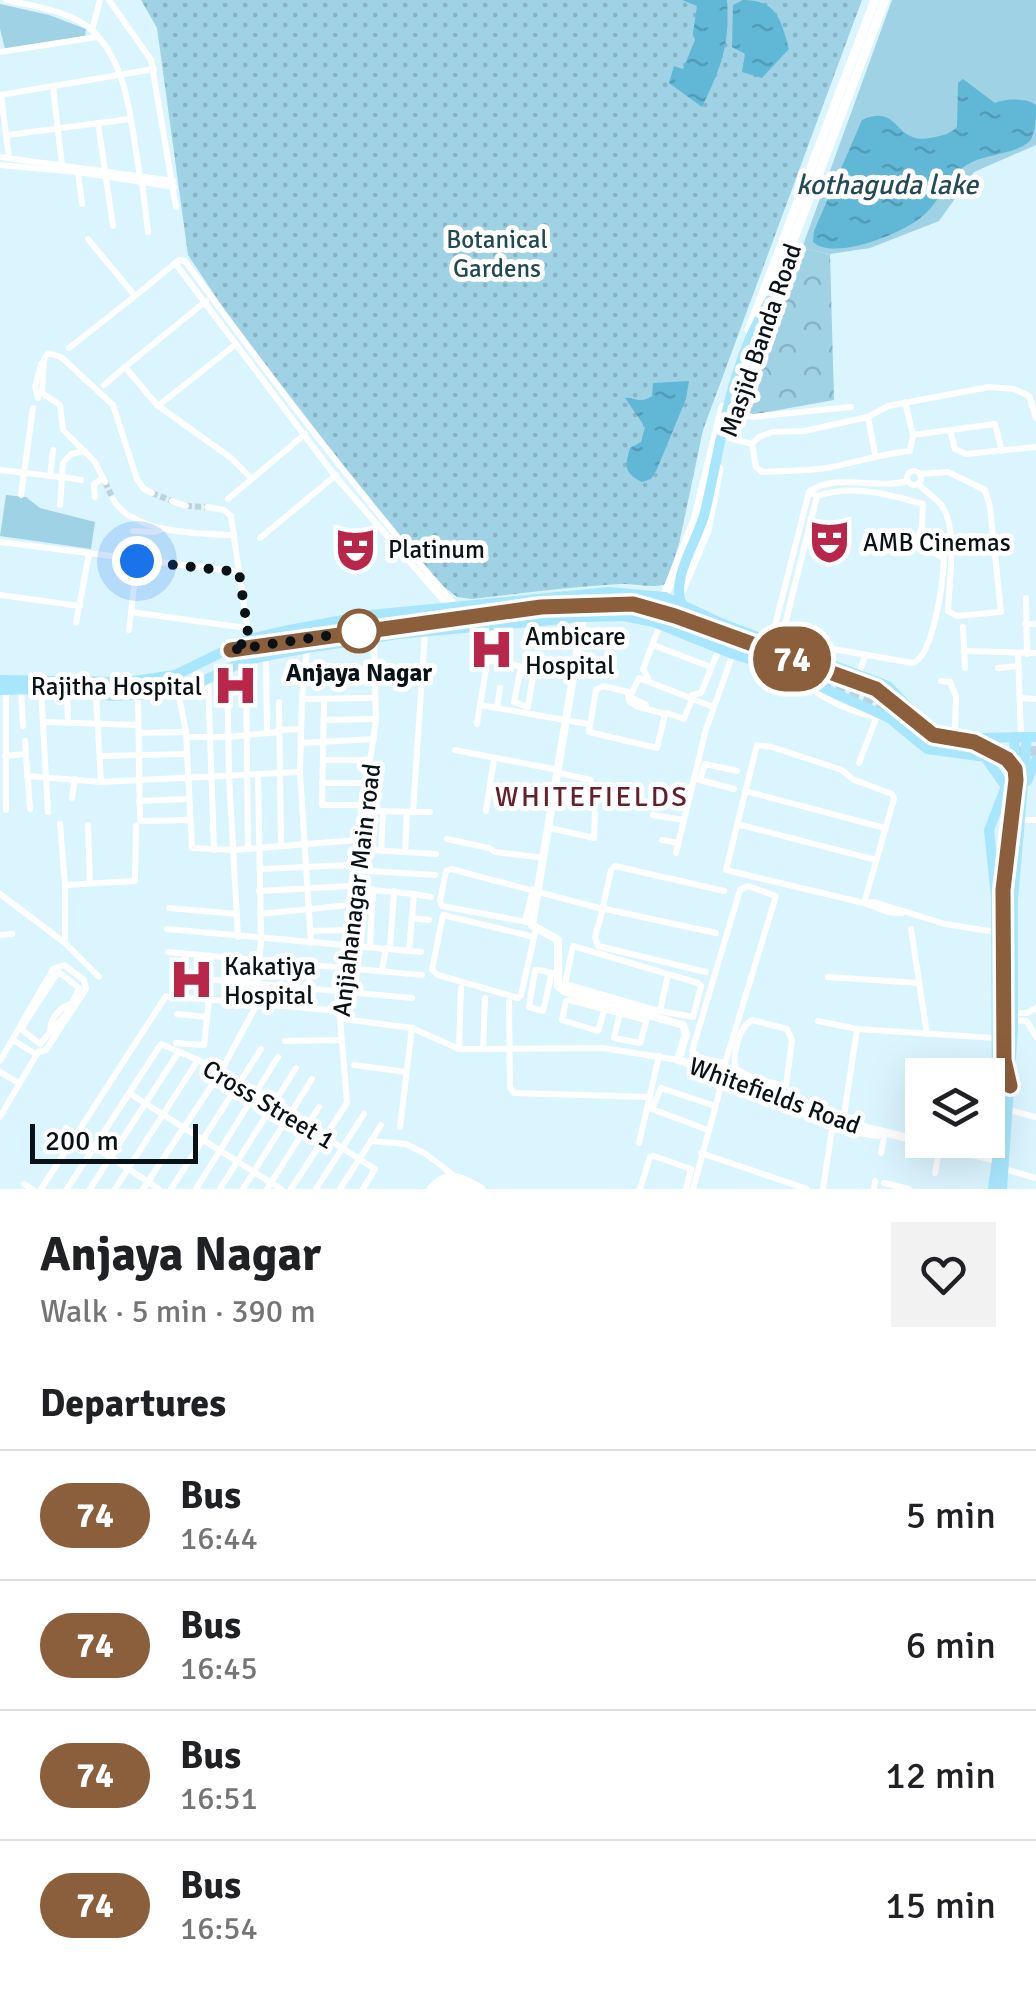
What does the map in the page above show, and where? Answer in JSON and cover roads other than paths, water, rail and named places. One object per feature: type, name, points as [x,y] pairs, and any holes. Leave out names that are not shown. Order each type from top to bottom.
[{"type":"main road","name":"Masjid Banda Road","points":[[660,625],[695,520],[737,362],[875,0]]},
{"type":"main road","name":"Masjid Banda Road","points":[[670,600],[707,532],[732,413],[770,300],[885,0]]},
{"type":"main road","points":[[748,643],[687,613],[679,600],[678,586],[704,516],[736,380],[770,300]]},
{"type":"main road","points":[[2,686],[126,682],[175,675],[249,638],[373,615],[609,592],[670,600],[888,686],[927,724],[955,735],[1027,738]]},
{"type":"main road","points":[[249,638],[587,604],[650,607],[876,689],[933,735],[974,742],[1027,738]]},
{"type":"main road","points":[[2,686],[96,696],[178,691],[227,667],[266,655],[374,637],[583,616],[623,616],[660,625],[733,654],[822,680]]},
{"type":"main road","points":[[788,668],[790,674],[883,717],[927,750],[1025,760]]},
{"type":"main road","points":[[111,682],[112,696]]},
{"type":"main road","points":[[126,682],[132,696]]},
{"type":"main road","points":[[993,1189],[1002,1164],[1009,1110],[1015,1016],[1012,900],[1027,738]]},
{"type":"main road","points":[[974,742],[1007,759],[1016,774],[1003,890],[1004,1060],[1010,1086]]},
{"type":"main road","points":[[986,759],[1007,788]]},
{"type":"main road","points":[[1002,1189],[996,898],[990,830],[1007,788],[1025,760]]},
{"type":"main road","points":[[431,1189],[453,1174],[481,1189]]},
{"type":"main road","points":[[442,1189],[450,1183],[465,1189]]},
{"type":"street","points":[[6,0],[55,11],[95,33],[122,75],[148,232]]},
{"type":"street","points":[[55,11],[58,0]]},
{"type":"street","points":[[95,33],[100,0]]},
{"type":"street","points":[[109,0],[151,60],[176,207]]},
{"type":"street","points":[[0,52],[95,33]]},
{"type":"street","points":[[10,158],[0,94],[154,70]]},
{"type":"street","points":[[53,87],[62,165]]},
{"type":"street","points":[[8,135],[130,119]]},
{"type":"street","points":[[98,123],[113,226]]},
{"type":"street","points":[[0,157],[174,184]]},
{"type":"street","points":[[0,165],[107,173]]},
{"type":"street","points":[[78,172],[82,204]]},
{"type":"street","points":[[88,239],[135,296]]},
{"type":"street","points":[[69,348],[175,263],[208,300],[338,474],[453,606]]},
{"type":"street","points":[[104,385],[208,300]]},
{"type":"street","points":[[158,406],[239,342]]},
{"type":"street","points":[[38,398],[37,376],[44,359],[48,353],[58,355],[113,405],[137,480],[152,493]]},
{"type":"street","points":[[44,359],[42,393],[60,405],[63,430],[85,451],[104,480],[94,484],[96,497]]},
{"type":"street","points":[[125,367],[158,406],[231,458],[252,479]]},
{"type":"street","points":[[752,444],[759,437],[868,417],[904,402],[999,386],[1028,396],[1036,418]]},
{"type":"street","points":[[752,444],[758,472],[822,468],[867,460],[875,454],[910,451],[912,435],[904,402]]},
{"type":"street","points":[[732,413],[754,417],[851,407]]},
{"type":"street","points":[[20,495],[33,408]]},
{"type":"street","points":[[781,414],[786,430]]},
{"type":"street","points":[[868,417],[875,454]]},
{"type":"street","points":[[912,435],[995,424],[1002,451]]},
{"type":"street","points":[[950,430],[958,452],[1036,446]]},
{"type":"street","points":[[228,499],[307,433]]},
{"type":"street","points":[[726,437],[752,444]]},
{"type":"street","points":[[50,476],[53,450]]},
{"type":"street","points":[[60,506],[67,456],[85,451]]},
{"type":"street","points":[[0,470],[82,480]]},
{"type":"street","points":[[809,492],[831,483],[918,484],[942,507],[951,552],[948,610],[958,616],[1001,612],[996,550],[985,490],[948,472],[912,472],[908,482]]},
{"type":"street","points":[[260,538],[338,474]]},
{"type":"street","points":[[918,484],[920,474]]},
{"type":"street","points":[[775,628],[833,649],[912,663],[920,660],[937,608],[944,558],[916,544],[923,504],[882,492],[830,492],[817,496],[809,492]]},
{"type":"street","points":[[775,644],[775,628],[809,492]]},
{"type":"street","points":[[775,644],[784,631],[817,496]]},
{"type":"street","points":[[113,499],[120,510],[172,533],[234,535]]},
{"type":"street","points":[[172,501],[186,506]]},
{"type":"street","points":[[131,612],[249,638],[228,512],[207,508]]},
{"type":"street","points":[[134,531],[163,528]]},
{"type":"street","points":[[0,542],[239,572]]},
{"type":"street","points":[[951,552],[996,550]]},
{"type":"street","points":[[76,623],[89,554]]},
{"type":"street","points":[[129,630],[137,561]]},
{"type":"street","points":[[0,595],[80,606]]},
{"type":"street","points":[[964,650],[1032,654],[1025,624],[1026,598]]},
{"type":"street","points":[[477,724],[491,626],[488,602]]},
{"type":"street","points":[[532,929],[443,915],[432,970],[518,998],[532,929],[536,890],[545,858],[583,616]]},
{"type":"street","points":[[1025,624],[1036,624]]},
{"type":"street","points":[[660,625],[644,669],[646,676],[692,695],[701,693],[720,648]]},
{"type":"street","points":[[963,628],[965,668]]},
{"type":"street","points":[[405,852],[425,632]]},
{"type":"street","name":"Anjiahanagar Main road","points":[[291,1189],[347,1102],[340,1040],[342,990],[356,845],[376,719],[374,637]]},
{"type":"street","points":[[653,645],[712,668]]},
{"type":"street","points":[[307,648],[300,772],[312,943]]},
{"type":"street","points":[[676,853],[713,707],[733,654]]},
{"type":"street","points":[[1018,654],[1027,738]]},
{"type":"street","points":[[266,655],[267,733]]},
{"type":"street","points":[[858,676],[865,656]]},
{"type":"street","points":[[246,660],[248,848]]},
{"type":"street","points":[[487,660],[574,677]]},
{"type":"street","points":[[512,708],[519,666]]},
{"type":"street","points":[[998,668],[1019,666]]},
{"type":"street","points":[[227,667],[238,937]]},
{"type":"street","points":[[528,710],[534,671]]},
{"type":"street","points":[[528,710],[514,702],[520,672],[534,671]]},
{"type":"street","points":[[303,676],[375,676]]},
{"type":"street","points":[[208,677],[214,850]]},
{"type":"street","points":[[692,699],[682,719],[630,698],[640,678],[713,707]]},
{"type":"street","points":[[941,681],[948,681],[954,689],[955,735]]},
{"type":"street","points":[[2,686],[6,810]]},
{"type":"street","points":[[599,686],[628,692],[634,705],[666,715],[656,748],[590,732],[588,724],[599,686]]},
{"type":"street","points":[[498,706],[500,688]]},
{"type":"street","points":[[21,689],[23,726]]},
{"type":"street","points":[[41,689],[48,812]]},
{"type":"street","points":[[178,691],[186,734],[192,848],[356,845],[382,851],[436,854]]},
{"type":"street","points":[[68,692],[68,723]]},
{"type":"street","points":[[96,696],[101,782]]},
{"type":"street","points":[[132,696],[139,729],[140,821],[190,820]]},
{"type":"street","points":[[302,699],[375,698]]},
{"type":"street","points":[[1021,698],[1036,698]]},
{"type":"street","points":[[324,699],[322,806],[430,812]]},
{"type":"street","points":[[279,702],[281,846]]},
{"type":"street","points":[[480,705],[528,710],[588,724]]},
{"type":"street","points":[[859,763],[883,717]]},
{"type":"street","points":[[324,720],[376,719]]},
{"type":"street","points":[[43,722],[210,737],[301,729]]},
{"type":"street","points":[[301,742],[374,739]]},
{"type":"street","points":[[25,741],[30,809]]},
{"type":"street","points":[[864,902],[894,799],[889,790],[772,746],[756,745],[726,870],[864,902],[874,902],[902,913],[995,932]]},
{"type":"street","points":[[455,750],[591,780]]},
{"type":"street","points":[[4,756],[26,754]]},
{"type":"street","points":[[100,756],[186,754]]},
{"type":"street","points":[[486,810],[494,759]]},
{"type":"street","points":[[323,760],[370,760]]},
{"type":"street","points":[[698,777],[705,764],[737,771]]},
{"type":"street","points":[[27,776],[101,782],[300,772]]},
{"type":"street","points":[[145,1185],[220,1073],[256,1006],[261,847],[258,774]]},
{"type":"street","points":[[698,777],[734,789]]},
{"type":"street","points":[[72,798],[75,779]]},
{"type":"street","points":[[322,783],[366,783]]},
{"type":"street","points":[[745,791],[885,828]]},
{"type":"street","points":[[139,801],[187,798]]},
{"type":"street","points":[[382,851],[383,811]]},
{"type":"street","points":[[550,828],[594,838],[594,814]]},
{"type":"street","points":[[653,814],[684,820]]},
{"type":"street","points":[[1018,820],[1036,820]]},
{"type":"street","points":[[60,824],[66,886],[64,943]]},
{"type":"street","points":[[736,824],[876,860]]},
{"type":"street","points":[[88,825],[90,883]]},
{"type":"street","points":[[66,886],[136,879],[136,826]]},
{"type":"street","points":[[447,839],[495,852],[545,858]]},
{"type":"street","points":[[662,840],[678,843]]},
{"type":"street","points":[[706,972],[598,946],[595,938],[615,866],[724,892]]},
{"type":"street","points":[[260,869],[354,867],[436,875]]},
{"type":"street","points":[[555,974],[534,970],[528,1007],[543,1010],[555,974],[558,940],[532,929],[442,906],[446,871],[451,869],[602,909],[716,933]]},
{"type":"street","points":[[689,1189],[775,902],[774,894],[748,886],[740,890],[692,1051],[700,1058],[724,1063]]},
{"type":"street","points":[[259,891],[351,887],[431,897]]},
{"type":"street","points":[[370,946],[374,890]]},
{"type":"street","points":[[382,970],[394,891]]},
{"type":"street","points":[[0,894],[64,943],[100,977]]},
{"type":"street","points":[[408,950],[414,894]]},
{"type":"street","points":[[260,914],[350,906]]},
{"type":"street","points":[[169,908],[238,914]]},
{"type":"street","points":[[412,918],[429,920]]},
{"type":"street","points":[[168,929],[422,952]]},
{"type":"street","points":[[911,929],[926,1034]]},
{"type":"street","points":[[310,931],[347,930]]},
{"type":"street","points":[[0,935],[12,934]]},
{"type":"street","points":[[555,974],[560,988],[620,1013],[655,1015],[693,1017],[701,986],[574,946],[566,984],[655,1015]]},
{"type":"street","points":[[168,952],[422,975]]},
{"type":"street","points":[[186,954],[184,977],[412,998]]},
{"type":"street","points":[[76,973],[83,963]]},
{"type":"street","points":[[0,1060],[16,1028],[39,995],[60,973],[78,987],[64,1019],[42,1044],[21,1032],[39,995],[56,966],[76,973],[87,986],[46,1050],[37,1055],[0,1118]]},
{"type":"street","points":[[620,1013],[613,1037],[637,1045],[655,1015],[668,975]]},
{"type":"street","points":[[828,977],[920,983]]},
{"type":"street","points":[[460,1049],[462,988]]},
{"type":"street","points":[[41,1189],[166,996],[342,1015],[412,1028],[460,1049],[602,1048],[678,1060]]},
{"type":"street","points":[[484,1049],[485,998]]},
{"type":"street","points":[[176,1043],[204,1045],[209,1000]]},
{"type":"street","points":[[605,1006],[598,1031],[562,1020],[568,1000],[605,1006],[655,1015]]},
{"type":"street","points":[[509,1002],[510,1087],[514,1092],[650,1097]]},
{"type":"street","points":[[50,1031],[50,1024],[61,1008],[68,1006]]},
{"type":"street","points":[[1015,1016],[1027,1016],[1036,1008]]},
{"type":"street","points":[[177,1014],[207,1018]]},
{"type":"street","name":"Whitefields Road","points":[[655,1015],[675,1021],[686,1030],[678,1060],[754,1082],[830,1118],[905,1139]]},
{"type":"street","points":[[1027,1016],[1036,1038]]},
{"type":"street","points":[[752,1020],[787,1029],[792,1040],[786,1086],[754,1082],[736,1070],[734,1061],[744,1025],[752,1020]]},
{"type":"street","points":[[818,1021],[858,1029],[996,1038]]},
{"type":"street","points":[[400,1128],[412,1028]]},
{"type":"street","points":[[843,1122],[858,1029]]},
{"type":"street","points":[[13,1040],[37,1055]]},
{"type":"street","points":[[286,1041],[340,1040]]},
{"type":"street","name":"Cross Street 1","points":[[130,1093],[161,1044],[256,1093],[375,1170],[362,1189]]},
{"type":"street","points":[[170,1189],[261,1050]]},
{"type":"street","points":[[90,1189],[178,1053]]},
{"type":"street","points":[[639,1143],[660,1056]]},
{"type":"street","points":[[196,1189],[278,1057]]},
{"type":"street","points":[[115,1189],[198,1060]]},
{"type":"street","points":[[354,1065],[406,1072]]},
{"type":"street","points":[[220,1189],[296,1068]]},
{"type":"street","points":[[0,1072],[18,1084]]},
{"type":"street","points":[[243,1189],[312,1079]]},
{"type":"street","points":[[708,1130],[652,1109],[661,1088],[714,1106]]},
{"type":"street","points":[[67,1189],[130,1093],[238,1160],[269,1186],[281,1189]]},
{"type":"street","points":[[0,1104],[8,1099]]},
{"type":"street","points":[[269,1186],[319,1107]]},
{"type":"street","points":[[1009,1110],[1036,1118]]},
{"type":"street","points":[[316,1189],[364,1114]]},
{"type":"street","points":[[821,1189],[830,1118]]},
{"type":"street","points":[[340,1189],[380,1125]]},
{"type":"street","points":[[66,1128],[128,1169],[145,1185],[159,1189]]},
{"type":"street","points":[[821,1189],[832,1128],[881,1134],[881,1152]]},
{"type":"street","points":[[371,1141],[406,1144],[453,1174]]},
{"type":"street","points":[[701,1153],[808,1189]]},
{"type":"street","points":[[640,1189],[650,1157],[654,1156],[691,1169],[689,1189]]},
{"type":"street","points":[[935,1173],[938,1158]]},
{"type":"street","name":"Whitefields Road","points":[[981,1158],[1002,1164]]},
{"type":"street","points":[[1002,1164],[1036,1178]]},
{"type":"street","points":[[24,1184],[32,1189]]},
{"type":"street","points":[[878,1184],[909,1189]]},
{"type":"water","points":[[682,0],[727,0],[723,56],[702,107],[669,83],[674,66],[683,69],[695,40],[697,6]]},
{"type":"water","points":[[743,0],[763,4],[776,14],[789,49],[762,78],[742,72],[745,54],[732,47],[733,5]]},
{"type":"water","name":"kothaguda lake","points":[[963,79],[995,103],[1016,100],[1036,105],[1030,141],[965,166],[926,213],[888,236],[837,249],[813,242],[814,231],[862,120],[884,117],[921,139],[948,134],[957,127],[958,83]]},
{"type":"water","points":[[689,381],[686,399],[657,469],[651,479],[642,482],[631,475],[627,464],[630,448],[641,442],[645,427],[625,398],[647,399],[652,396],[653,383]]},
{"type":"tunnel","points":[[105,482],[113,499]]},
{"type":"tunnel","points":[[152,493],[172,501]]},
{"type":"tunnel","points":[[186,506],[207,507]]},
{"type":"tunnel","points":[[822,681],[874,701],[898,720]]},
{"type":"tunnel","points":[[911,730],[955,748],[1036,751]]},
{"type":"place","name":"AMB Cinemas","points":[[830,542]]},
{"type":"place","name":"Platinum","points":[[355,549]]},
{"type":"place","name":"Anjaya Nagar","points":[[359,631]]},
{"type":"place","name":"Ambicare Hospital","points":[[492,650]]},
{"type":"place","name":"Rajitha Hospital","points":[[235,686]]},
{"type":"place","name":"Kakatiya Hospital","points":[[191,980]]},
{"type":"district","name":"WHITEFIELDS","points":[[592,796]]},
{"type":"park label","name":"Botanical Gardens","points":[[497,254]]}]
